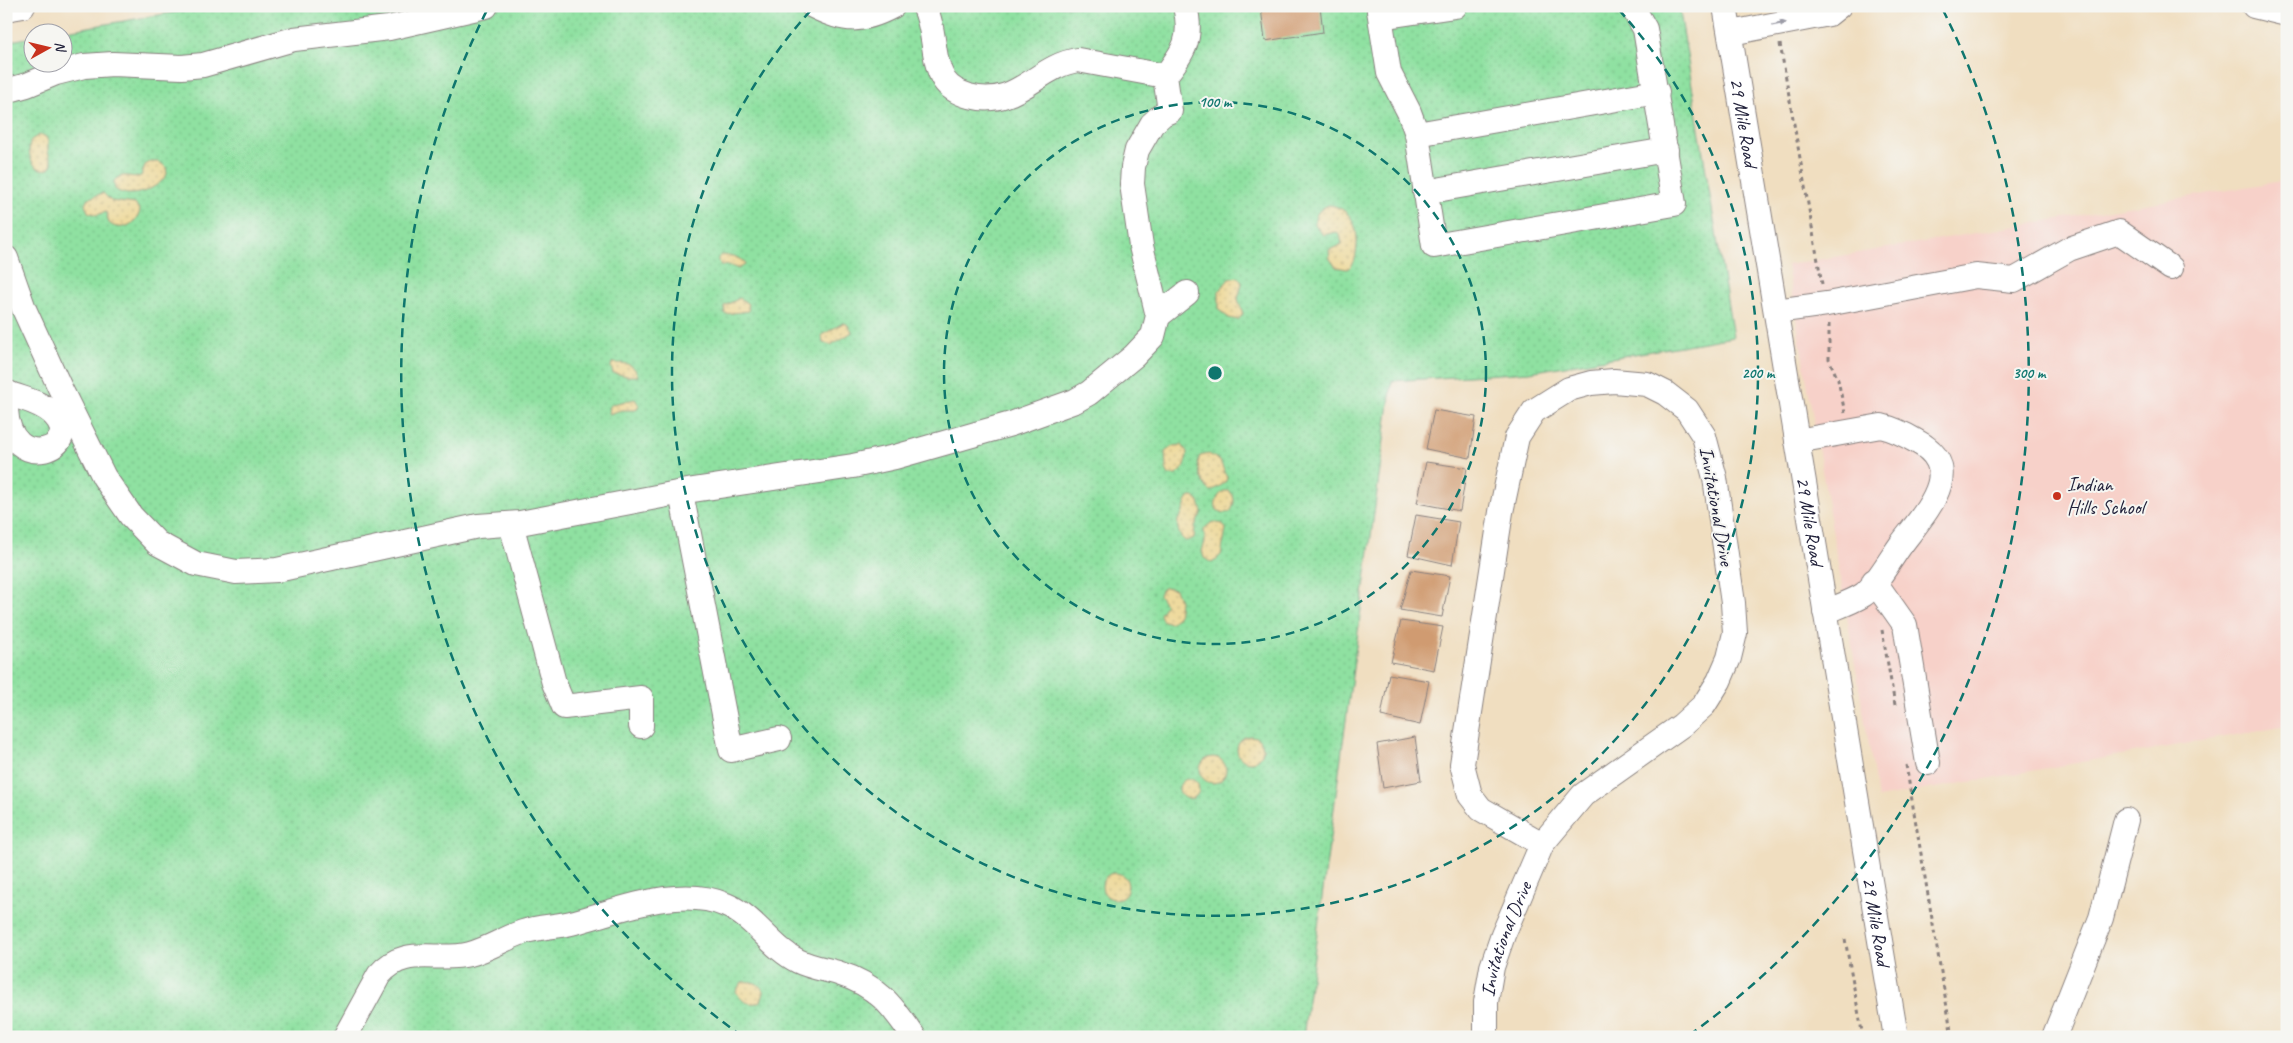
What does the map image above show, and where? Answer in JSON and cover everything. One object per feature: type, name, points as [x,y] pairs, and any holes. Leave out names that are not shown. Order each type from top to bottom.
[{"type":"street","points":[[6,9],[23,6]]},
{"type":"street","points":[[6,91],[56,73],[84,66],[113,64],[182,67],[203,65],[288,40],[389,28],[486,6]]},
{"type":"street","points":[[813,6],[843,17],[861,19],[870,17],[893,6]]},
{"type":"street","points":[[924,6],[930,18],[940,70],[944,80],[952,89],[961,94],[986,98],[1009,95],[1058,66],[1068,61],[1078,60],[1165,76]]},
{"type":"street","points":[[6,258],[24,309],[104,477],[131,516],[157,543],[196,564],[236,572],[277,570],[478,526],[511,524],[895,457],[949,443],[1058,408],[1089,392],[1134,356],[1153,336],[1158,316],[1141,246],[1133,193],[1133,167],[1137,150],[1152,124],[1163,114],[1170,111],[1165,76],[1184,51],[1189,35],[1185,6]]},
{"type":"street","points":[[1379,8],[1387,16],[1455,6]]},
{"type":"street","points":[[1379,8],[1389,73],[1409,112],[1417,134],[1434,246],[1674,204],[1646,29],[1632,6]]},
{"type":"street","name":"29 Mile Road","points":[[1726,6],[1896,1037]]},
{"type":"street","points":[[1731,33],[1829,14],[1839,6]]},
{"type":"street","points":[[2254,6],[2287,14]]},
{"type":"street","points":[[1417,134],[1657,92]]},
{"type":"street","points":[[1425,192],[1666,150]]},
{"type":"street","points":[[1776,311],[1826,304],[1976,276],[2014,280],[2069,249],[2120,232],[2171,268]]},
{"type":"street","points":[[1158,316],[1187,294]]},
{"type":"street","name":"Invitational Drive","points":[[1486,1037],[1486,1002],[1492,967],[1502,935],[1542,844],[1583,795],[1682,725],[1704,705],[1720,681],[1729,658],[1735,633],[1733,602],[1715,478],[1704,436],[1687,410],[1665,392],[1647,384],[1614,381],[1592,383],[1569,389],[1534,411],[1517,437],[1501,512],[1462,764],[1470,795],[1481,809],[1542,844]]},
{"type":"street","points":[[1797,442],[1880,426],[1893,429],[1923,445],[1938,458],[1942,470],[1942,480],[1881,590],[1865,594],[1825,612]]},
{"type":"street","points":[[681,493],[731,750],[779,739]]},
{"type":"street","points":[[511,524],[554,683],[564,707],[641,698],[640,726]]},
{"type":"street","points":[[1881,590],[1905,625],[1928,763]]},
{"type":"street","points":[[2054,1037],[2101,918],[2126,820]]},
{"type":"street","points":[[345,1037],[378,975],[398,959],[415,956],[440,958],[468,955],[532,929],[574,923],[625,907],[672,900],[697,899],[716,901],[730,907],[756,925],[797,961],[839,974],[868,986],[894,1008],[914,1037]]},
{"type":"path","points":[[1777,24],[1829,317],[1829,359],[1838,380],[1848,432]]},
{"type":"path","points":[[1881,590],[1880,615],[1896,706]]},
{"type":"path","points":[[1905,762],[1952,1037]]},
{"type":"path","points":[[1845,939],[1864,1037]]},
{"type":"shaded area","name":"Indian Hills School","points":[[2287,180],[2287,726],[1878,798],[1787,265]]},
{"type":"green space","points":[[211,6],[1679,6],[1733,337],[1530,372],[1392,381],[1303,1037],[6,1037],[6,42],[22,39],[22,72],[72,72],[72,30]]},
{"type":"sand","points":[[39,135],[45,136],[48,141],[48,152],[52,164],[49,169],[38,168],[30,156],[31,140]]},
{"type":"sand","points":[[150,162],[159,162],[166,167],[167,174],[151,189],[128,194],[115,189],[114,181],[117,178],[121,176],[141,176],[145,165]]},
{"type":"sand","points":[[103,193],[111,201],[135,204],[140,210],[139,215],[128,226],[118,227],[109,223],[106,212],[97,215],[88,212],[85,204],[87,199]]},
{"type":"sand","points":[[1329,205],[1344,211],[1356,229],[1357,245],[1355,258],[1353,264],[1347,269],[1336,267],[1330,259],[1329,250],[1342,244],[1340,235],[1336,232],[1323,235],[1315,224],[1318,212]]},
{"type":"sand","points":[[721,255],[734,256],[745,262],[745,265],[738,269],[729,265],[721,266],[718,259]]},
{"type":"sand","points":[[1238,277],[1242,283],[1238,299],[1243,314],[1238,320],[1229,318],[1219,310],[1219,291],[1229,279]]},
{"type":"sand","points":[[740,298],[748,304],[749,311],[725,314],[724,306]]},
{"type":"sand","points":[[843,323],[847,324],[852,331],[851,333],[831,345],[823,343],[822,335]]},
{"type":"sand","points":[[612,363],[631,366],[638,376],[613,373]]},
{"type":"sand","points":[[635,399],[639,405],[636,410],[621,410],[609,414],[610,406],[613,404]]},
{"type":"sand","points":[[1182,445],[1187,452],[1185,466],[1177,475],[1169,475],[1166,469],[1165,452],[1173,446]]},
{"type":"sand","points":[[1209,454],[1220,461],[1227,478],[1225,483],[1211,491],[1202,480],[1198,464],[1200,456]]},
{"type":"sand","points":[[1224,491],[1229,491],[1234,501],[1230,512],[1224,513],[1217,510],[1216,502]]},
{"type":"sand","points":[[1190,497],[1194,497],[1199,502],[1202,512],[1195,526],[1194,538],[1186,541],[1179,532],[1178,520]]},
{"type":"sand","points":[[1212,522],[1223,524],[1226,529],[1221,555],[1212,563],[1204,558],[1202,551],[1205,542],[1204,529]]},
{"type":"sand","points":[[1165,587],[1175,589],[1180,601],[1178,617],[1170,623],[1162,620],[1160,614],[1166,605],[1159,595]]},
{"type":"sand","points":[[1250,736],[1259,740],[1263,749],[1259,758],[1250,762],[1241,758],[1237,749],[1241,740]]},
{"type":"sand","points":[[1213,757],[1222,761],[1226,770],[1222,779],[1213,783],[1204,779],[1200,770],[1204,761]]},
{"type":"sand","points":[[1189,779],[1196,782],[1199,789],[1196,796],[1189,799],[1182,796],[1179,789],[1182,782]]},
{"type":"sand","points":[[1115,873],[1124,877],[1128,886],[1124,895],[1115,899],[1106,895],[1102,886],[1106,877]]},
{"type":"sand","points":[[742,982],[752,982],[760,986],[764,993],[761,1001],[750,1003],[740,998],[736,991]]},
{"type":"building","points":[[1269,6],[1320,6],[1323,32],[1265,41],[1261,8]]},
{"type":"building","points":[[1434,410],[1476,417],[1470,458],[1426,449]]},
{"type":"building","points":[[1426,462],[1467,468],[1460,511],[1417,503]]},
{"type":"building","points":[[1416,515],[1459,522],[1452,565],[1408,555]]},
{"type":"building","points":[[1411,570],[1450,576],[1442,617],[1400,610]]},
{"type":"building","points":[[1401,621],[1443,627],[1434,670],[1391,662]]},
{"type":"building","points":[[1389,674],[1429,681],[1420,725],[1381,716]]},
{"type":"building","points":[[1415,737],[1421,781],[1383,788],[1377,744]]},
{"type":"place","name":"Indian Hills School","points":[[2057,496]]}]
